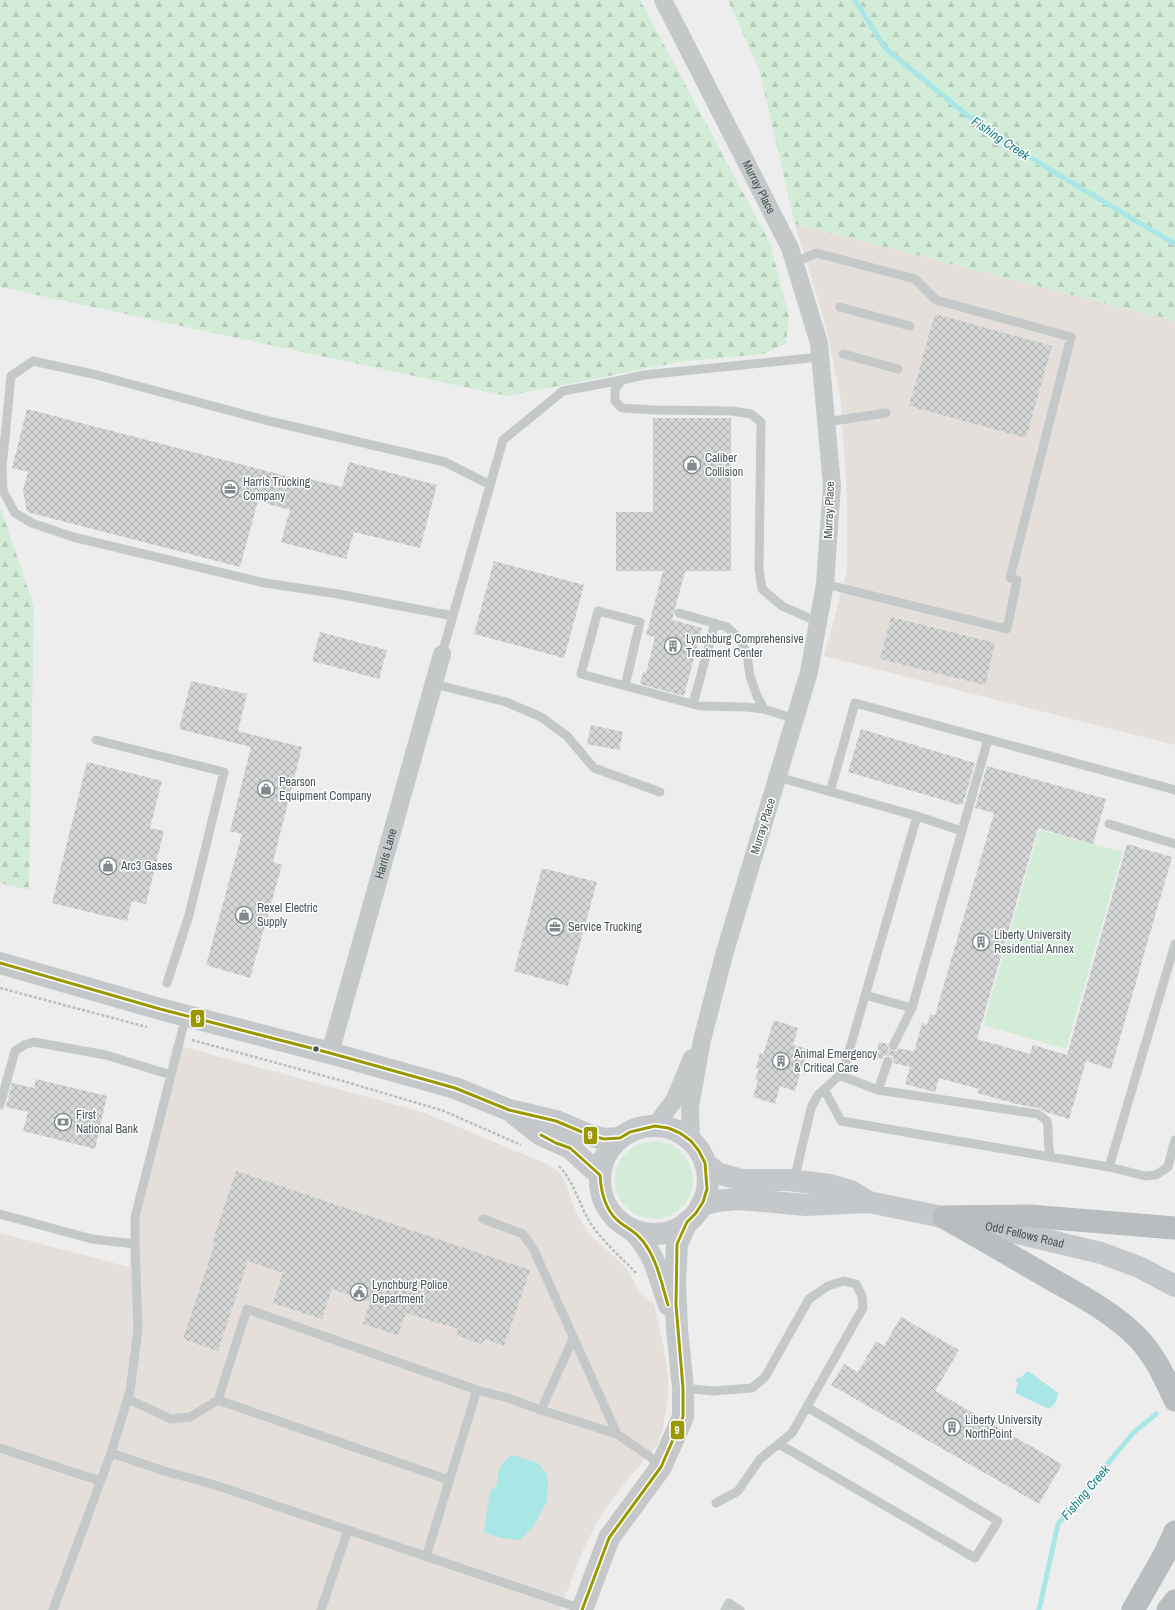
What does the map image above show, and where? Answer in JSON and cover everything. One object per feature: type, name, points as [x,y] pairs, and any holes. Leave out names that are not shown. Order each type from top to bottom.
[{"type":"highway","points":[[943,1217],[1029,1216],[1175,1228]]},
{"type":"highway","points":[[943,1217],[1080,1295],[1112,1316],[1138,1338],[1166,1379],[1175,1400]]},
{"type":"highway","points":[[1133,1610],[1165,1554],[1175,1532]]},
{"type":"highway","points":[[1141,1610],[1175,1564]]},
{"type":"highway","points":[[1168,1610],[1175,1601]]},
{"type":"main road","points":[[8,965],[186,1015],[330,1052],[455,1088],[509,1110],[556,1121],[589,1135],[604,1138],[620,1138]]},
{"type":"main road","points":[[509,1110],[541,1135],[570,1148],[600,1175]]},
{"type":"main road","points":[[655,1126],[668,1128],[680,1133],[691,1141],[699,1151],[705,1163],[707,1176],[707,1189],[701,1205],[696,1213],[687,1222],[675,1229],[663,1233],[641,1232],[631,1229],[621,1223],[607,1207],[602,1197],[600,1175],[606,1154],[620,1138],[630,1132],[655,1126]]},
{"type":"main road","name":"Odd Fellows Road","points":[[705,1163],[717,1173],[742,1180],[794,1181],[830,1185],[850,1191],[869,1202]]},
{"type":"main road","name":"Odd Fellows Road","points":[[701,1205],[717,1201],[739,1199],[806,1205],[869,1202],[1062,1242],[1101,1252],[1139,1267],[1175,1286]]},
{"type":"street","name":"Murray Place","points":[[663,0],[790,248],[795,262],[819,344],[832,486],[825,584],[809,672],[724,955],[702,1040],[690,1107],[691,1141]]},
{"type":"street","name":"Harris Lane","points":[[330,1052],[442,654]]},
{"type":"street","name":"Murray Place","points":[[655,1126],[674,1099],[692,1057],[702,1040]]},
{"type":"street","points":[[582,1610],[609,1538],[661,1467],[683,1417],[683,1388],[677,1329],[675,1283],[677,1244],[687,1222]]},
{"type":"street","points":[[631,1229],[642,1239],[655,1264],[677,1329]]},
{"type":"lane","points":[[795,262],[816,253],[915,279],[936,300],[1071,337],[1014,579],[1007,629],[825,584]]},
{"type":"lane","points":[[840,307],[910,326]]},
{"type":"lane","points":[[843,354],[898,369]]},
{"type":"lane","points":[[442,654],[503,440],[563,391],[644,375],[820,357]]},
{"type":"lane","points":[[453,616],[338,594],[265,583],[73,537],[32,523],[15,513],[3,491],[2,468],[11,376],[33,361],[93,374],[265,420],[445,462],[490,485]]},
{"type":"lane","points":[[622,380],[615,390],[615,401],[622,408],[732,411],[751,414],[761,422],[759,569],[762,588],[782,606],[818,622]]},
{"type":"lane","points":[[826,422],[886,413]]},
{"type":"lane","points":[[625,686],[640,622],[598,611],[582,674],[625,686],[700,706],[764,709],[795,719]]},
{"type":"lane","points":[[679,613],[727,627],[741,640],[747,654],[750,676],[757,696],[764,709]]},
{"type":"lane","points":[[692,704],[715,624]]},
{"type":"lane","points":[[434,684],[506,702],[541,717],[567,736],[594,768],[660,792]]},
{"type":"lane","points":[[830,792],[855,703],[1175,790]]},
{"type":"lane","points":[[893,1046],[912,1008],[988,739]]},
{"type":"lane","points":[[96,740],[224,772],[189,914],[167,983]]},
{"type":"lane","points":[[778,777],[962,830]]},
{"type":"lane","points":[[794,1181],[811,1108],[818,1095],[843,1072],[917,816]]},
{"type":"lane","points":[[1109,824],[1175,844]]},
{"type":"lane","points":[[1109,1167],[1175,944]]},
{"type":"lane","points":[[865,995],[912,1008]]},
{"type":"lane","points":[[53,1610],[111,1453],[130,1391],[138,1329],[134,1244],[135,1216],[186,1015]]},
{"type":"lane","points":[[0,1105],[15,1051],[24,1045],[34,1042],[106,1056],[171,1075]]},
{"type":"lane","points":[[878,1090],[888,1061]]},
{"type":"lane","points":[[839,1075],[878,1090],[1038,1114],[1047,1121],[1049,1129],[1047,1146],[1051,1157]]},
{"type":"lane","points":[[824,1089],[841,1122],[1109,1167],[1145,1176],[1156,1175],[1168,1167],[1175,1140]]},
{"type":"lane","points":[[0,1214],[92,1239],[134,1244]]},
{"type":"lane","points":[[483,1219],[523,1234],[534,1250],[617,1434]]},
{"type":"lane","points":[[683,1388],[713,1391],[752,1388],[766,1377],[809,1299],[828,1286],[844,1281],[856,1284],[862,1296],[863,1308],[792,1433],[760,1459],[738,1491],[716,1503]]},
{"type":"lane","points":[[128,1399],[171,1419],[190,1417],[218,1400],[247,1309],[477,1390],[508,1398],[617,1434],[649,1456],[661,1467]]},
{"type":"lane","points":[[541,1410],[573,1338]]},
{"type":"lane","points":[[426,1557],[477,1390]]},
{"type":"lane","points":[[218,1400],[450,1480]]},
{"type":"lane","points":[[778,1444],[975,1558],[998,1521],[807,1407]]},
{"type":"lane","points":[[0,1448],[100,1481]]},
{"type":"lane","points":[[111,1453],[212,1484],[582,1610]]},
{"type":"lane","points":[[321,1610],[348,1530]]},
{"type":"lane","points":[[725,1610],[729,1603],[740,1610]]},
{"type":"path","points":[[0,988],[154,1029]]},
{"type":"path","points":[[203,1043],[336,1079],[444,1111],[522,1146]]},
{"type":"path","points":[[554,1162],[565,1172],[586,1216],[595,1230],[638,1275]]},
{"type":"shaded area","points":[[795,224],[1175,321],[1175,745],[824,656],[847,571],[847,504],[841,401],[826,327]]},
{"type":"shaded area","points":[[173,1044],[422,1112],[547,1164],[559,1172],[566,1183],[574,1208],[588,1233],[627,1268],[638,1290],[654,1304],[664,1348],[668,1376],[668,1397],[663,1429],[658,1444],[623,1485],[600,1517],[582,1552],[560,1610],[0,1610],[0,1233],[129,1267],[133,1221]]},
{"type":"green space","points":[[0,0],[640,0],[770,243],[789,317],[786,343],[763,354],[679,362],[507,396],[0,287]]},
{"type":"green space","points":[[728,0],[1175,0],[1175,321],[795,224],[759,69]]},
{"type":"green space","points":[[0,507],[34,606],[29,890],[0,883]]},
{"type":"green space","points":[[1039,830],[1123,852],[1066,1049],[983,1025]]},
{"type":"green space","points":[[646,1141],[662,1141],[676,1147],[687,1158],[693,1172],[693,1188],[687,1202],[676,1213],[662,1219],[646,1219],[632,1213],[621,1202],[615,1188],[615,1172],[621,1158],[632,1147]]},
{"type":"water","points":[[1028,1371],[1058,1393],[1056,1402],[1049,1409],[1015,1393],[1018,1383],[1015,1381],[1018,1377],[1020,1378]]},
{"type":"water","points":[[512,1455],[538,1463],[548,1476],[547,1501],[535,1524],[520,1540],[501,1538],[484,1532],[490,1491],[497,1485],[500,1467],[504,1461]]},
{"type":"building","points":[[935,314],[1052,346],[1026,438],[909,406]]},
{"type":"building","name":"Harris Trucking Company","points":[[27,409],[301,480],[302,477],[342,487],[349,462],[437,485],[420,548],[354,532],[346,559],[281,542],[290,510],[258,501],[240,567],[27,512],[23,490],[28,472],[12,468]]},
{"type":"building","name":"Caliber Collision","points":[[653,418],[731,418],[731,571],[685,571],[672,620],[702,628],[684,696],[640,684],[643,672],[646,673],[655,637],[646,635],[663,571],[616,571],[616,512],[653,512]]},
{"type":"building","points":[[494,561],[584,585],[564,658],[474,634]]},
{"type":"building","points":[[891,617],[995,643],[985,685],[880,659]]},
{"type":"building","points":[[320,632],[387,650],[379,679],[312,661]]},
{"type":"building","points":[[191,681],[247,694],[238,731],[302,747],[273,862],[282,865],[250,978],[206,965],[242,834],[230,831],[251,747],[179,729]]},
{"type":"building","points":[[591,725],[623,732],[619,750],[587,744]]},
{"type":"building","points":[[861,729],[975,763],[963,804],[960,805],[848,772]]},
{"type":"building","name":"Arc3 Gases","points":[[87,762],[162,781],[150,828],[164,831],[146,904],[132,901],[127,921],[52,903]]},
{"type":"building","name":"Liberty University Residential Annex","points":[[987,766],[1106,799],[1093,844],[1038,828],[977,1039],[1030,1054],[1033,1045],[1067,1055],[1127,844],[1172,857],[1111,1069],[1086,1061],[1069,1119],[1046,1112],[1039,1108],[1021,1105],[977,1093],[979,1089],[939,1078],[935,1092],[905,1084],[910,1067],[894,1063],[893,1057],[890,1055],[884,1056],[882,1059],[875,1057],[879,1042],[887,1044],[888,1049],[891,1051],[896,1051],[899,1048],[914,1052],[922,1023],[927,1025],[930,1014],[935,1015],[994,813],[975,808]]},
{"type":"building","name":"Service Trucking","points":[[542,868],[597,882],[568,986],[514,971]]},
{"type":"building","name":"Animal Emergency & Critical Care","points":[[774,1020],[798,1028],[793,1045],[808,1049],[795,1091],[780,1086],[775,1104],[753,1097],[758,1080],[755,1080],[759,1069],[756,1068],[760,1053],[763,1054]]},
{"type":"building","name":"First National Bank","points":[[36,1079],[107,1096],[95,1149],[23,1131],[28,1112],[6,1107],[12,1083],[34,1088]]},
{"type":"building","points":[[236,1171],[530,1270],[504,1346],[485,1339],[482,1344],[456,1335],[458,1329],[406,1313],[398,1335],[363,1324],[370,1302],[332,1289],[322,1319],[273,1303],[283,1273],[248,1261],[218,1351],[183,1339],[215,1243],[212,1242]]},
{"type":"building","name":"Liberty University NorthPoint","points":[[901,1317],[959,1350],[935,1391],[1062,1464],[1039,1504],[831,1385],[844,1364],[858,1372],[876,1341],[884,1346]]},
{"type":"waterway","name":"Fishing Creek","points":[[855,0],[885,48],[967,115],[1047,168],[1175,244]]},
{"type":"waterway","name":"Fishing Creek","points":[[1039,1610],[1058,1524],[1133,1433],[1156,1414]]},
{"type":"transit line","name":"9","points":[[0,963],[160,1009],[330,1053],[455,1088],[509,1110],[556,1121],[589,1135],[604,1139],[620,1138],[630,1132],[655,1126],[668,1128],[680,1133],[691,1141],[699,1151],[705,1163],[707,1189],[703,1202],[696,1213],[687,1222],[677,1244],[676,1305],[683,1388],[683,1417],[661,1467],[609,1538],[582,1610]]},
{"type":"transit line","name":"9","points":[[541,1135],[570,1148],[600,1175],[603,1196],[608,1209],[617,1220],[633,1231],[645,1243],[654,1260],[668,1305]]},
{"type":"place","name":"Caliber Collision","points":[[692,465]]},
{"type":"place","name":"Harris Trucking Company","points":[[230,489]]},
{"type":"place","name":"Lynchburg Comprehensive Treatment Center","points":[[673,646]]},
{"type":"place","name":"Pearson Equipment Company","points":[[266,789]]},
{"type":"place","name":"Arc3 Gases","points":[[108,866]]},
{"type":"place","name":"Rexel Electric Supply","points":[[244,915]]},
{"type":"place","name":"Service Trucking","points":[[555,927]]},
{"type":"place","name":"Liberty University Residential Annex","points":[[981,942]]},
{"type":"place","name":"Animal Emergency & Critical Care","points":[[781,1061]]},
{"type":"place","name":"First National Bank","points":[[63,1122]]},
{"type":"place","name":"Lynchburg Police Department","points":[[359,1292]]},
{"type":"place","name":"Liberty University NorthPoint","points":[[952,1427]]}]
